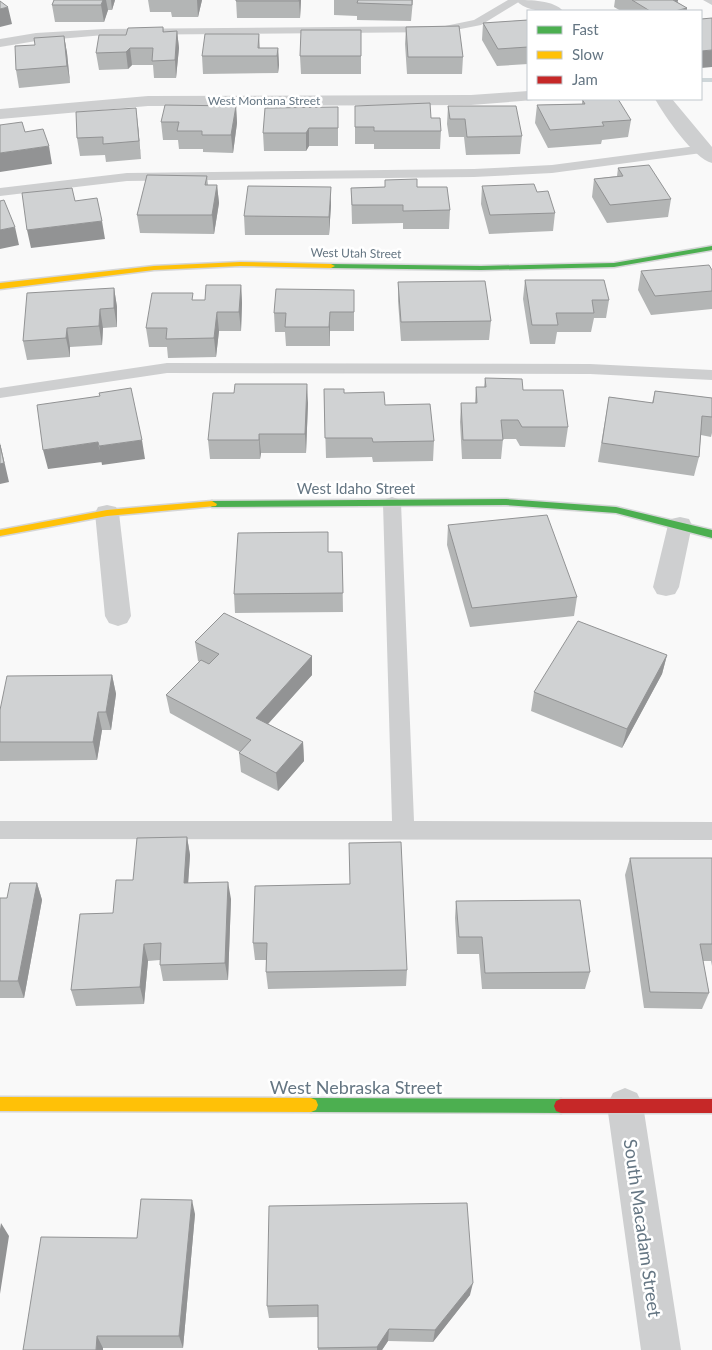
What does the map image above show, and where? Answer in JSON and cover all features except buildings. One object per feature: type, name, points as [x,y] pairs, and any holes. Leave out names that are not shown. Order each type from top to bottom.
[{"type":"street","points":[[524,0],[552,10]]},
{"type":"street","name":"West Montana Street","points":[[0,114],[148,101],[462,100],[527,96]]},
{"type":"street","points":[[663,100],[708,153]]},
{"type":"street","name":"West Utah Street","points":[[0,286],[154,268],[240,264],[482,268],[614,265],[712,248]]},
{"type":"street","name":"West Idaho Street","points":[[0,533],[107,514],[201,504],[506,502],[616,510],[712,534]]},
{"type":"street","points":[[107,514],[118,616]]},
{"type":"street","points":[[666,587],[680,525]]},
{"type":"street","name":"West Nebraska Street","points":[[0,1104],[712,1106]]},
{"type":"street","name":"South Macadam Street","points":[[625,1105],[661,1350]]},
{"type":"lane","points":[[0,43],[36,37],[104,32],[445,28],[476,23],[516,0]]},
{"type":"lane","points":[[0,192],[127,177],[474,173],[552,169],[708,153]]},
{"type":"lane","points":[[0,393],[167,368],[590,369],[712,375]]},
{"type":"lane","points":[[392,503],[403,830]]},
{"type":"lane","points":[[0,830],[712,831]]},
{"type":"waterway","points":[[702,80],[712,80]]},
{"type":"traffic: fast","points":[[331,266],[481,268],[614,265],[712,248]]},
{"type":"traffic: fast","points":[[212,504],[506,502],[616,510],[712,534]]},
{"type":"traffic: fast","points":[[311,1105],[561,1106]]},
{"type":"traffic: slow","points":[[0,286],[154,268],[240,264],[331,266]]},
{"type":"traffic: slow","points":[[0,533],[107,513],[212,504]]},
{"type":"traffic: slow","points":[[0,1104],[311,1105]]},
{"type":"traffic: jam","points":[[561,1106],[712,1106]]}]
